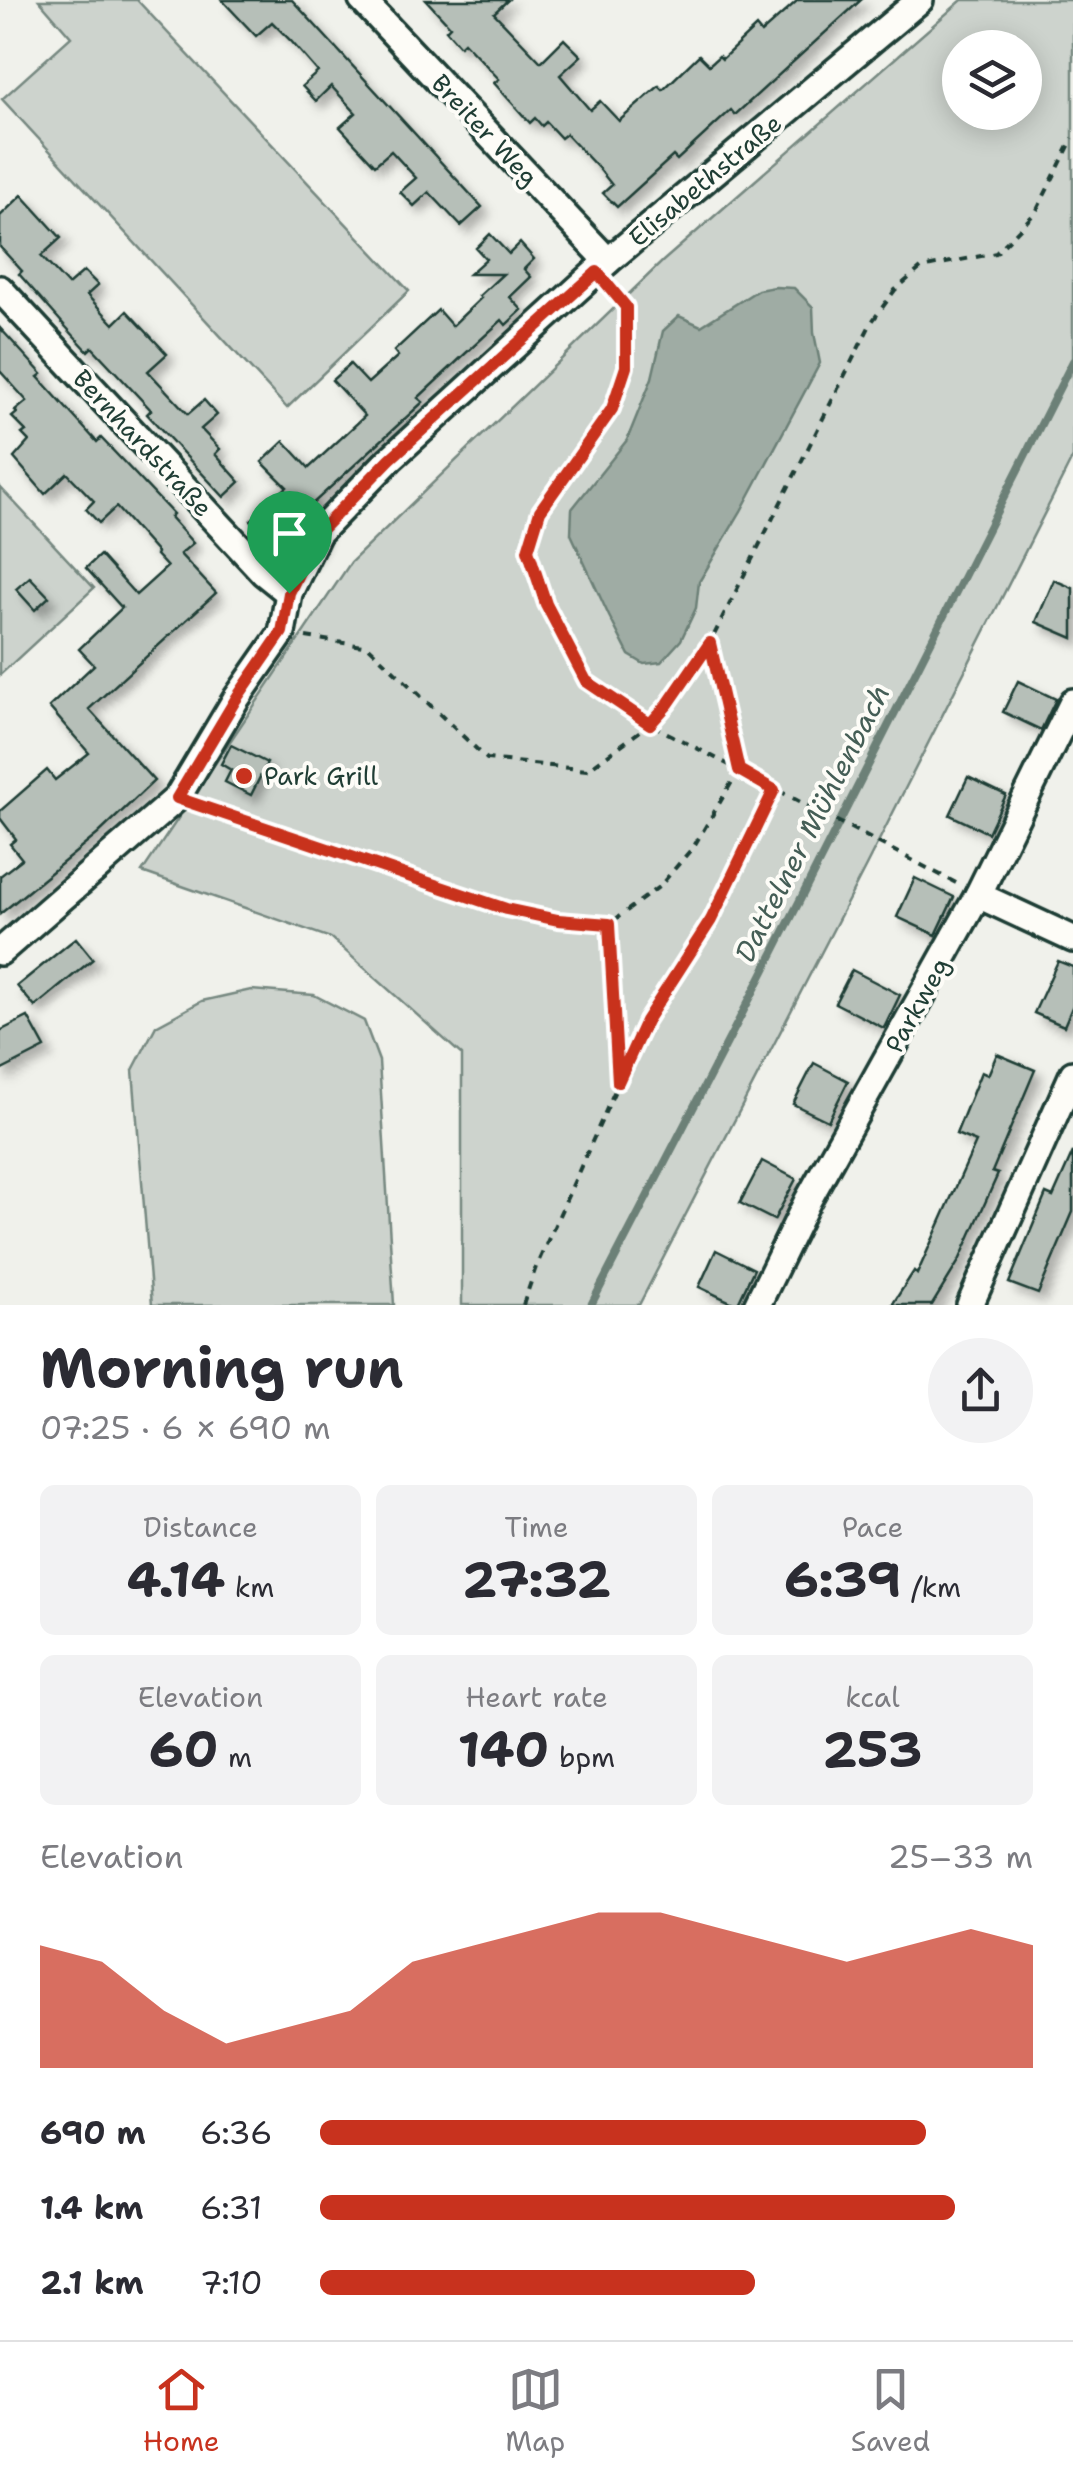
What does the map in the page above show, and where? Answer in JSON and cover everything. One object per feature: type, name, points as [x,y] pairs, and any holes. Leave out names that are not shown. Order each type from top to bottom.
[{"type":"street","name":"Breiter Weg","points":[[362,0],[602,266]]},
{"type":"street","name":"Elisabethstraße","points":[[0,952],[177,798],[236,699],[282,632],[289,593],[318,533],[390,459],[602,266],[920,0]]},
{"type":"street","name":"Bernhardstraße","points":[[0,289],[264,573],[289,593]]},
{"type":"street","name":"Parkweg","points":[[756,1305],[808,1200],[978,896],[1073,702]]},
{"type":"street","points":[[978,896],[1073,939]]},
{"type":"street","points":[[970,1305],[1073,1074]]},
{"type":"path","points":[[282,632],[370,648],[487,759],[587,770],[650,724],[710,643],[871,322],[895,290],[922,268],[996,253],[1036,212],[1073,138]]},
{"type":"path","points":[[602,266],[626,307],[626,367],[612,409],[540,511],[528,550],[546,604],[586,681],[650,724],[978,896]]},
{"type":"path","points":[[177,798],[506,909],[558,920],[609,924],[660,886],[694,846],[739,770],[710,643]]},
{"type":"path","points":[[523,1305],[536,1267],[646,1021],[711,920],[774,790]]},
{"type":"path","points":[[609,924],[618,1082]]},
{"type":"shaded area","points":[[39,0],[137,0],[409,291],[287,408],[2,99],[71,37]]},
{"type":"shaded area","points":[[962,0],[1073,0],[1073,457],[639,1305],[462,1305],[462,1055],[331,938],[142,872],[351,562],[663,261]]},
{"type":"shaded area","points":[[794,288],[813,307],[820,363],[699,582],[696,608],[681,640],[661,662],[644,664],[629,655],[609,616],[571,534],[572,509],[627,440],[652,378],[663,331],[679,316],[701,326],[758,290]]},
{"type":"shaded area","points":[[0,487],[94,588],[0,675]]},
{"type":"shaded area","points":[[251,990],[314,995],[364,1021],[379,1061],[394,1305],[152,1305],[133,1070],[156,1026],[202,1001]]},
{"type":"building","points":[[222,0],[292,0],[482,207],[461,226],[429,192],[414,206],[400,192],[416,178],[391,151],[375,165],[340,127],[356,113],[331,86],[316,101],[302,86],[318,72],[291,41],[272,22],[256,36]]},
{"type":"building","points":[[426,0],[508,0],[494,13],[541,62],[564,39],[581,56],[560,75],[590,110],[600,101],[619,121],[659,86],[663,90],[699,55],[709,65],[719,56],[722,59],[756,27],[761,33],[798,0],[861,0],[735,115],[731,110],[677,160],[673,156],[617,207],[603,193],[612,185],[600,170],[566,134],[561,138],[546,122],[542,126],[535,118],[530,123],[494,83],[499,79],[464,42],[460,46],[446,30],[450,26]]},
{"type":"building","points":[[22,195],[61,238],[41,256],[68,285],[84,271],[98,285],[87,295],[114,324],[127,311],[167,354],[148,371],[188,414],[204,400],[217,415],[201,429],[220,449],[215,454],[240,482],[224,497],[147,414],[151,410],[92,347],[88,351],[65,326],[0,247],[0,216]]},
{"type":"building","points":[[490,234],[509,254],[520,243],[534,259],[524,269],[531,277],[510,297],[522,310],[506,325],[502,320],[465,354],[418,398],[423,402],[271,542],[251,520],[287,487],[262,462],[284,441],[309,468],[365,416],[332,380],[350,364],[368,383],[398,356],[394,351],[438,310],[452,326],[503,274],[469,274],[486,259],[476,248]]},
{"type":"building","points":[[0,328],[97,442],[101,438],[173,514],[170,517],[193,543],[180,554],[216,593],[89,709],[154,781],[98,834],[0,914],[0,876],[22,859],[10,844],[16,839],[0,818],[0,811],[47,770],[55,780],[89,753],[49,707],[94,665],[79,649],[122,608],[86,568],[100,555],[136,595],[167,567],[116,507],[99,523],[86,509],[94,501],[67,473],[45,494],[14,458],[29,441],[22,434],[26,431],[12,417],[27,401],[0,371]]},
{"type":"building","points":[[30,577],[49,597],[35,610],[16,589]]},
{"type":"building","points":[[1054,580],[1073,588],[1073,638],[1036,622]]},
{"type":"building","points":[[1018,681],[1056,699],[1041,730],[1003,712]]},
{"type":"building","name":"Park Grill","points":[[231,745],[267,763],[251,795],[225,782],[231,770],[221,764]]},
{"type":"building","points":[[968,777],[1006,795],[988,833],[950,815]]},
{"type":"building","points":[[915,878],[954,897],[936,935],[897,917]]},
{"type":"building","points":[[76,938],[93,959],[35,1007],[17,986]]},
{"type":"building","points":[[1058,961],[1073,967],[1073,1005],[1064,1026],[1034,1013]]},
{"type":"building","points":[[852,970],[900,995],[884,1028],[835,1003]]},
{"type":"building","points":[[28,1017],[45,1048],[0,1071],[0,1031]]},
{"type":"building","points":[[997,1054],[1035,1070],[992,1172],[998,1174],[959,1261],[932,1305],[892,1305],[914,1271],[917,1274],[976,1142],[956,1134],[981,1072],[988,1075]]},
{"type":"building","points":[[814,1063],[848,1081],[828,1121],[793,1104]]},
{"type":"building","points":[[1073,1152],[1073,1212],[1038,1294],[1009,1283],[1046,1194],[1053,1197]]},
{"type":"building","points":[[762,1161],[796,1179],[774,1220],[740,1203]]},
{"type":"building","points":[[716,1250],[754,1269],[737,1305],[699,1287]]},
{"type":"waterway","name":"Dattelner Mühlenbach","points":[[591,1305],[1073,361]]},
{"type":"place","name":"Park Grill","points":[[244,776]]},
{"type":"route","points":[[597,272],[626,307],[626,367],[612,409],[540,511],[528,550],[546,604],[586,681],[650,724],[710,643],[739,770],[774,790],[711,920],[646,1021],[618,1082],[609,924],[558,920],[506,909],[177,798],[236,699],[282,632],[289,593],[318,533],[390,459],[597,272]]}]
